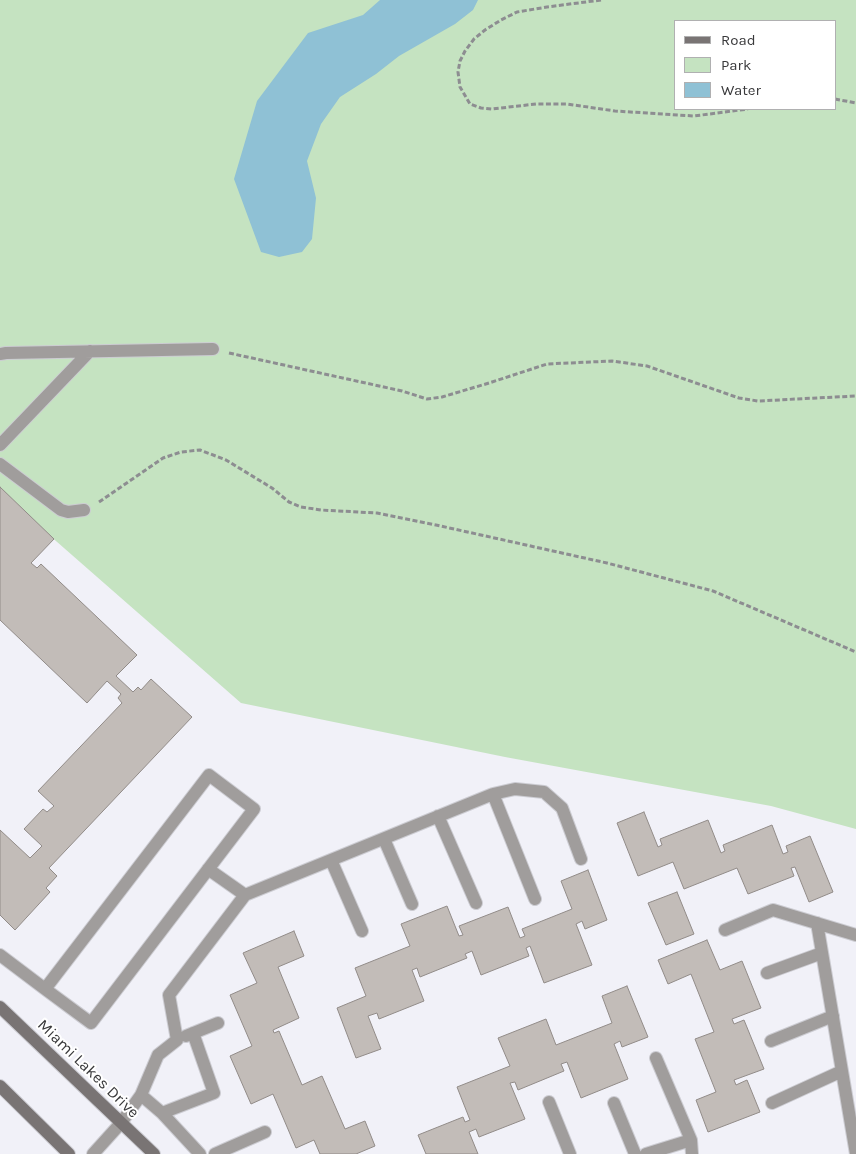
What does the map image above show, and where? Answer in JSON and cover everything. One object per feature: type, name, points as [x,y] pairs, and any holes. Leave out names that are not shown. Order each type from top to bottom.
[{"type":"main road","name":"Miami Lakes Drive","points":[[0,1007],[154,1154]]},
{"type":"main road","points":[[0,1086],[70,1154]]},
{"type":"lane","points":[[0,354],[213,349]]},
{"type":"lane","points":[[0,445],[90,351]]},
{"type":"lane","points":[[0,464],[61,510],[68,512],[84,510]]},
{"type":"lane","points":[[0,955],[45,989],[91,1023],[254,809],[209,775],[45,989]]},
{"type":"lane","points":[[176,1040],[169,995],[245,895],[493,794],[515,789],[544,792],[562,808],[581,859]]},
{"type":"lane","points":[[493,794],[535,899]]},
{"type":"lane","points":[[438,816],[476,902]]},
{"type":"lane","points":[[384,839],[412,904]]},
{"type":"lane","points":[[332,860],[362,931]]},
{"type":"lane","points":[[208,869],[245,895]]},
{"type":"lane","points":[[724,930],[772,910],[856,934]]},
{"type":"lane","points":[[817,923],[856,1154]]},
{"type":"lane","points":[[767,974],[822,953]]},
{"type":"lane","points":[[771,1041],[833,1016]]},
{"type":"lane","points":[[93,1154],[142,1095],[158,1055],[176,1040],[218,1023]]},
{"type":"lane","points":[[162,1113],[214,1093],[193,1033]]},
{"type":"lane","points":[[656,1058],[691,1140],[692,1154]]},
{"type":"lane","points":[[772,1103],[842,1071]]},
{"type":"lane","points":[[142,1095],[162,1113],[200,1154]]},
{"type":"lane","points":[[549,1102],[570,1154]]},
{"type":"lane","points":[[614,1103],[634,1154]]},
{"type":"lane","points":[[215,1154],[266,1132]]},
{"type":"lane","points":[[646,1154],[691,1140]]},
{"type":"path","points":[[601,0],[517,12],[485,30],[474,39],[460,62],[458,72],[460,87],[470,104],[492,109],[536,104],[567,104],[615,111],[694,116],[740,110]]},
{"type":"path","points":[[836,99],[856,103]]},
{"type":"path","points":[[213,349],[402,391],[427,399],[442,397],[547,364],[612,361],[647,366],[739,398],[758,401],[856,396]]},
{"type":"path","points":[[84,510],[105,499],[164,458],[180,452],[200,450],[226,460],[272,488],[289,502],[301,507],[377,513],[436,525],[616,566],[713,591],[856,652]]},
{"type":"green space","points":[[0,0],[856,0],[856,829],[771,806],[505,757],[241,703],[0,492]]},
{"type":"water","points":[[380,0],[478,0],[473,10],[455,24],[399,56],[376,74],[340,97],[321,124],[307,161],[316,198],[312,239],[302,252],[279,257],[261,252],[234,179],[257,101],[308,33],[363,15]]},
{"type":"building","points":[[0,487],[54,539],[31,563],[37,568],[41,564],[137,655],[116,676],[133,692],[138,687],[141,690],[151,679],[192,717],[49,868],[57,876],[46,888],[50,892],[15,930],[0,915],[0,830],[30,858],[42,846],[24,829],[43,809],[47,812],[54,806],[38,791],[122,703],[118,698],[121,694],[107,681],[87,703],[0,620]]},
{"type":"building","points":[[644,812],[658,847],[662,845],[660,839],[708,820],[721,853],[725,851],[723,845],[772,825],[783,854],[788,852],[786,846],[810,836],[833,892],[809,902],[795,867],[791,868],[794,876],[748,894],[737,868],[684,889],[673,862],[638,876],[617,823]]},
{"type":"building","points":[[588,870],[607,920],[585,929],[582,921],[576,924],[592,965],[544,983],[530,946],[526,948],[529,956],[481,975],[472,951],[465,954],[467,958],[420,977],[417,968],[412,970],[424,1001],[379,1019],[377,1013],[368,1016],[381,1049],[356,1058],[337,1008],[366,996],[355,968],[410,946],[401,924],[447,906],[459,936],[463,935],[459,926],[508,907],[520,938],[525,936],[522,929],[572,909],[561,881]]},
{"type":"building","points":[[677,892],[694,934],[666,945],[648,903]]},
{"type":"building","points":[[294,931],[304,956],[278,967],[299,1018],[273,1030],[274,1033],[279,1031],[302,1085],[322,1076],[345,1129],[365,1121],[375,1146],[356,1154],[320,1154],[314,1140],[296,1148],[273,1094],[251,1104],[230,1056],[252,1046],[230,995],[257,983],[243,953]]},
{"type":"building","points":[[707,940],[720,970],[742,961],[761,1008],[732,1019],[734,1024],[744,1020],[764,1069],[734,1080],[736,1085],[747,1080],[760,1112],[708,1132],[696,1100],[716,1092],[695,1039],[714,1032],[691,974],[668,984],[658,960]]},
{"type":"building","points":[[627,986],[648,1037],[622,1047],[620,1041],[614,1044],[628,1079],[581,1098],[567,1062],[561,1064],[564,1071],[518,1090],[515,1082],[510,1083],[525,1119],[479,1137],[476,1129],[469,1132],[478,1154],[426,1154],[418,1135],[463,1117],[465,1122],[470,1120],[457,1087],[510,1066],[498,1038],[546,1019],[556,1045],[612,1023],[602,996]]}]
